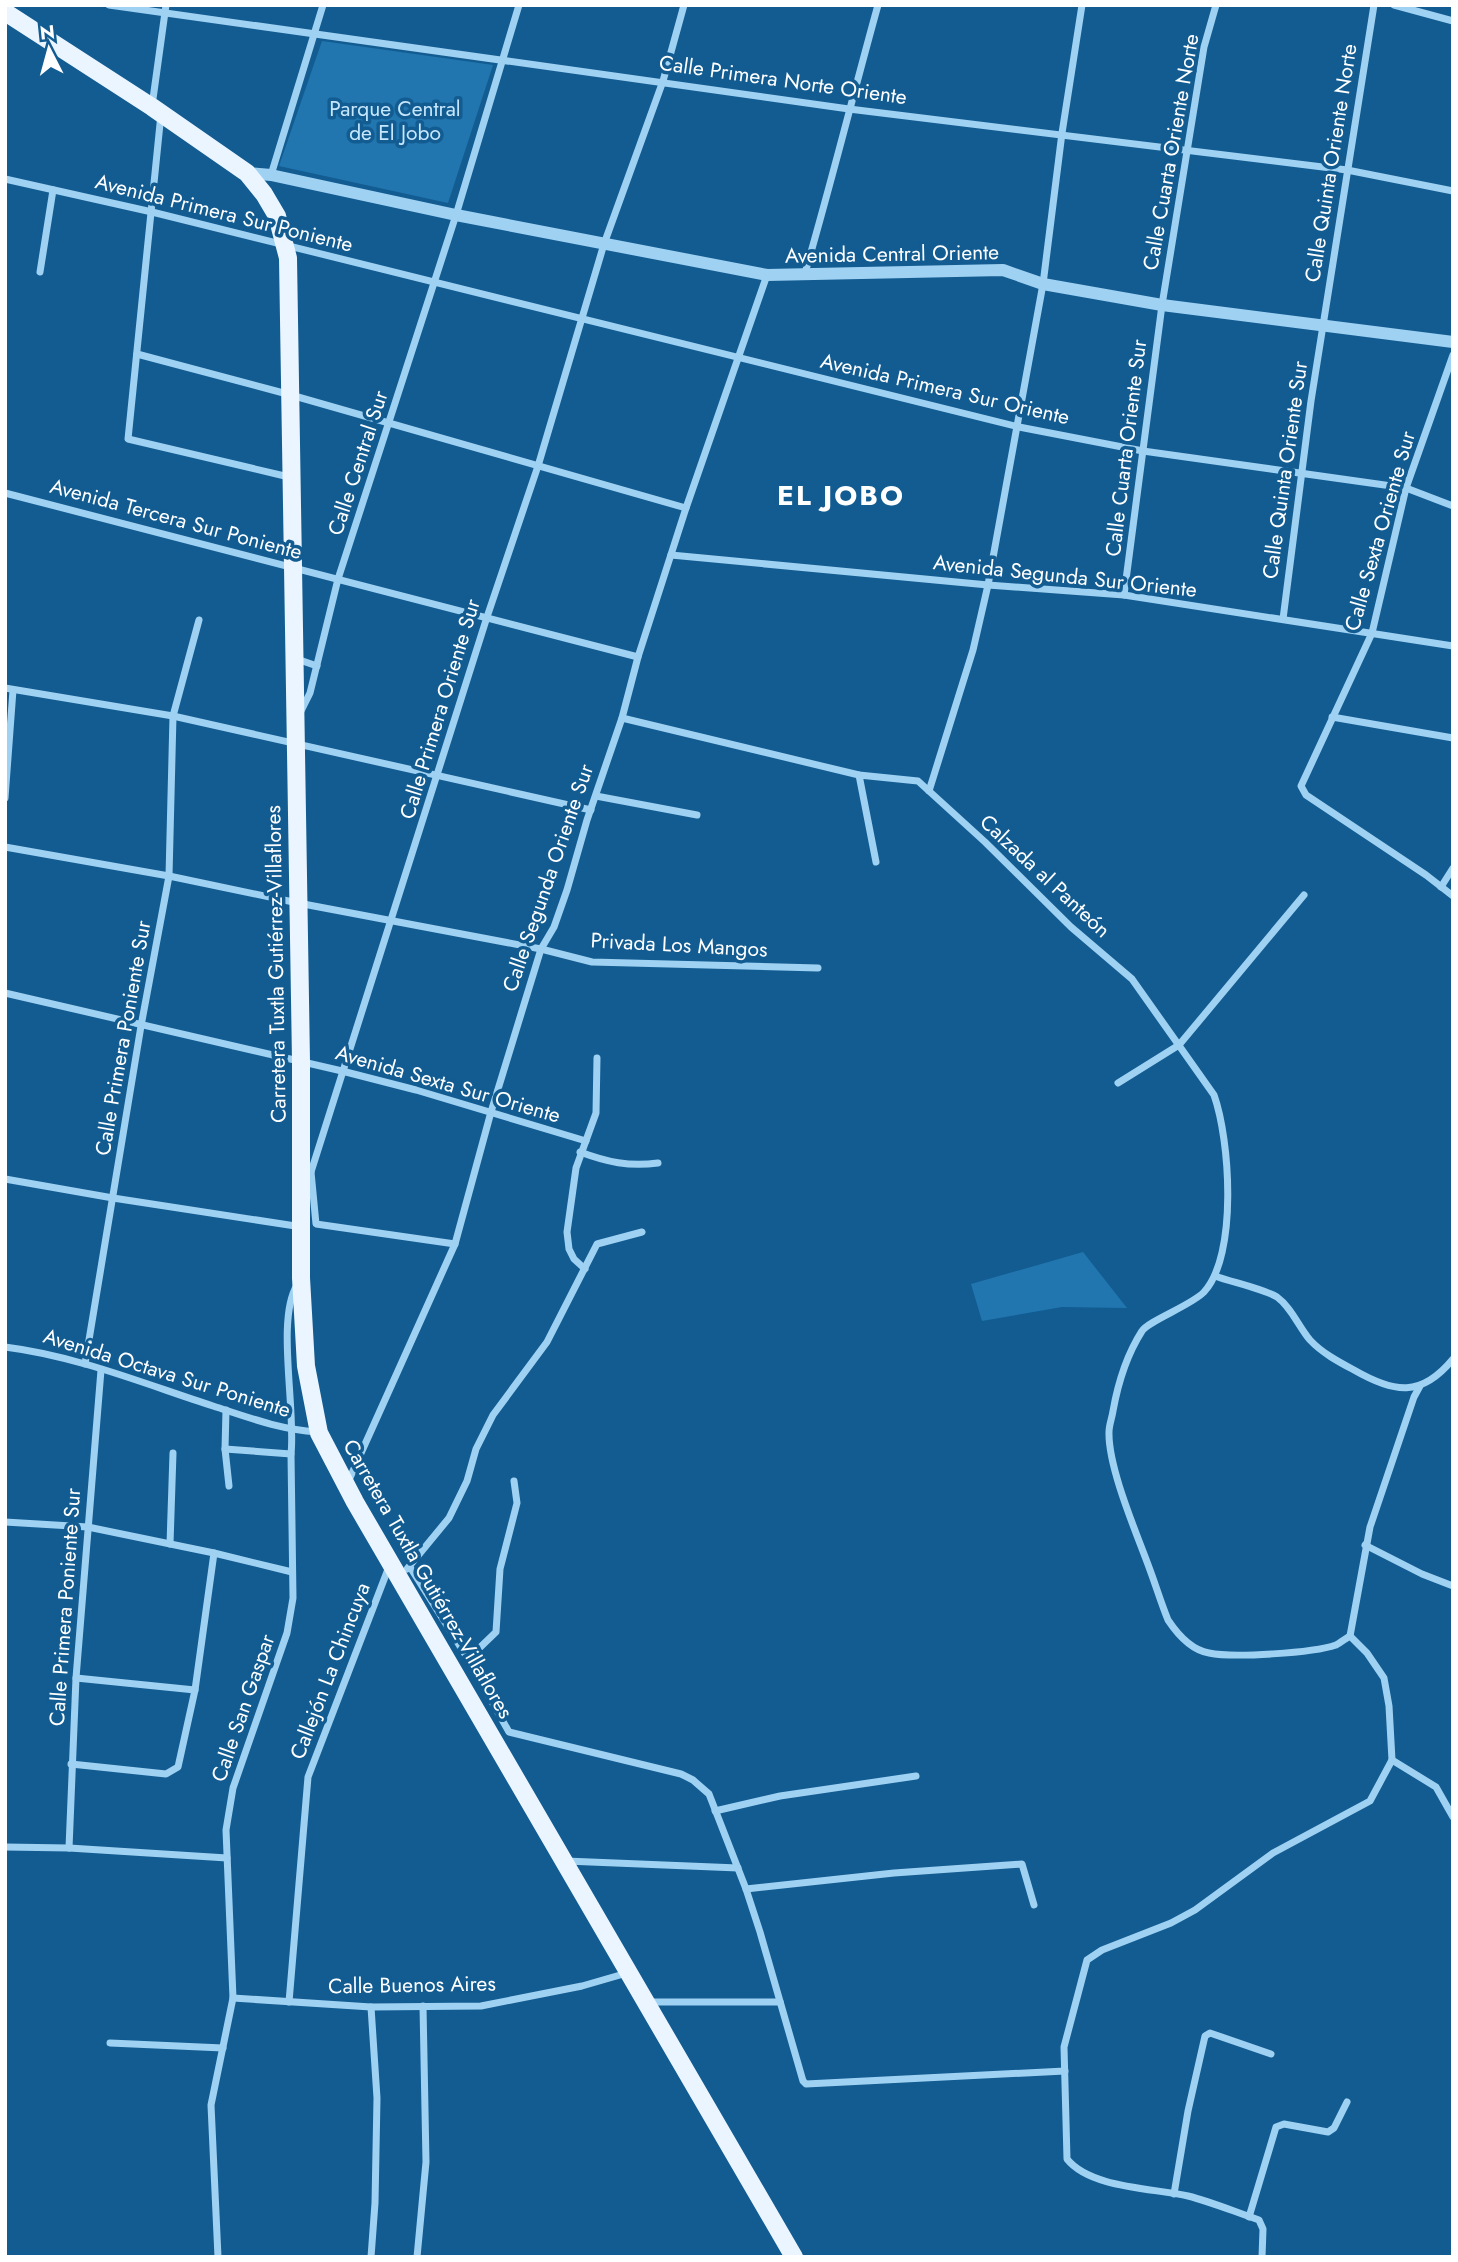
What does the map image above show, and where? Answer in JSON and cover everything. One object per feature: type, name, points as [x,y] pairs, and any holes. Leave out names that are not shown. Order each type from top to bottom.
[{"type":"main road","name":"Carretera Tuxtla Gutiérrez-Villaflores","points":[[7,14],[156,110],[247,173],[277,216],[288,258],[301,1061],[309,1226],[302,1278],[306,1366],[319,1433],[346,1485],[400,1568],[505,1757],[794,2257]]},
{"type":"street","name":"Calle Primera Norte Oriente","points":[[109,5],[165,9],[314,34],[849,108],[1348,170],[1453,191]]},
{"type":"street","points":[[271,175],[324,5]]},
{"type":"street","name":"Calle Central Sur","points":[[295,723],[310,693],[338,579],[456,215],[519,5]]},
{"type":"street","name":"Calle Primera Oriente Sur","points":[[306,1175],[439,775],[487,617],[538,466],[604,244],[663,81],[684,5]]},
{"type":"street","points":[[805,273],[844,140],[849,108],[878,5]]},
{"type":"street","points":[[929,791],[973,650],[1019,427],[1044,284],[1062,134],[1082,5]]},
{"type":"street","name":"Calle Cuarta Oriente Norte","points":[[1162,305],[1204,47],[1216,5]]},
{"type":"street","name":"Calle Quinta Oriente Norte","points":[[1322,326],[1374,5]]},
{"type":"street","points":[[1394,5],[1453,21]]},
{"type":"street","points":[[165,9],[156,110],[152,212],[128,439],[292,477]]},
{"type":"street","name":"Avenida Central Oriente","points":[[247,173],[271,175],[456,215],[767,275],[1003,270],[1044,284],[1162,305],[1453,342]]},
{"type":"street","name":"Avenida Primera Sur Poniente","points":[[5,179],[152,212],[434,282]]},
{"type":"street","points":[[40,272],[53,190]]},
{"type":"street","name":"Calle Segunda Oriente Sur","points":[[346,1485],[455,1244],[491,1112],[541,949],[554,927],[563,902],[686,508],[767,275]]},
{"type":"street","name":"Avenida Primera Sur Oriente","points":[[434,282],[1019,427],[1143,451],[1406,488],[1453,506]]},
{"type":"street","name":"Calle Cuarta Oriente Sur","points":[[1124,595],[1162,305]]},
{"type":"street","name":"Calle Quinta Oriente Sur","points":[[1283,619],[1322,326]]},
{"type":"street","points":[[137,354],[686,508]]},
{"type":"street","name":"Calle Sexta Oriente Sur","points":[[1441,887],[1302,791],[1301,786],[1371,632],[1406,488],[1453,355]]},
{"type":"street","name":"Avenida Tercera Sur Poniente","points":[[5,493],[638,657]]},
{"type":"street","name":"Avenida Segunda Sur Oriente","points":[[671,555],[1124,595],[1453,646]]},
{"type":"street","name":"Calle Primera Poniente Sur","points":[[85,1364],[141,1026],[169,876],[173,716],[199,620]]},
{"type":"street","points":[[294,658],[317,667]]},
{"type":"street","points":[[5,798],[9,689],[173,716],[591,810]]},
{"type":"street","points":[[1332,717],[1453,738]]},
{"type":"street","name":"Calzada al Panteón","points":[[622,718],[859,775],[918,781],[985,842],[1070,927],[1132,979],[1214,1095],[1220,1111],[1229,1198],[1224,1245],[1216,1276]]},
{"type":"street","points":[[859,775],[876,862]]},
{"type":"street","points":[[596,796],[698,816]]},
{"type":"street","name":"Privada Los Mangos","points":[[5,847],[169,876],[298,904],[541,949],[593,962],[818,968]]},
{"type":"street","points":[[1453,869],[1441,887],[1453,896]]},
{"type":"street","points":[[1118,1083],[1179,1045],[1304,895]]},
{"type":"street","name":"Avenida Sexta Sur Oriente","points":[[5,993],[301,1061],[491,1112],[586,1141]]},
{"type":"street","points":[[585,1269],[569,1250],[566,1232],[580,1152],[596,1113],[597,1058]]},
{"type":"street","points":[[580,1152],[616,1164],[639,1166],[658,1163]]},
{"type":"street","points":[[5,1179],[113,1198],[455,1244]]},
{"type":"street","name":"Callejón La Chincuya","points":[[289,2003],[307,1777],[400,1568],[449,1518],[467,1481],[476,1449],[494,1415],[547,1342],[597,1244],[642,1232]]},
{"type":"street","points":[[1420,1387],[1407,1390],[1386,1387],[1364,1376],[1335,1360],[1311,1341],[1277,1297],[1216,1276],[1203,1294],[1144,1327],[1124,1367],[1109,1431],[1111,1451],[1118,1480],[1161,1605],[1177,1635],[1209,1653],[1231,1654],[1304,1650],[1336,1645],[1350,1636],[1365,1545],[1414,1397],[1420,1387],[1453,1359]]},
{"type":"street","name":"Calle San Gaspar","points":[[218,2257],[211,2105],[233,1998],[226,1830],[233,1788],[287,1633],[293,1598],[294,1430],[288,1326],[291,1296],[302,1278]]},
{"type":"street","name":"Avenida Octava Sur Poniente","points":[[5,1347],[35,1351],[85,1364],[281,1428],[319,1433]]},
{"type":"street","name":"Calle Primera Poniente Sur","points":[[69,1848],[76,1678],[101,1370]]},
{"type":"street","points":[[226,1410],[225,1449],[229,1486]]},
{"type":"street","points":[[225,1449],[292,1454]]},
{"type":"street","points":[[170,1544],[173,1453]]},
{"type":"street","points":[[468,1659],[495,1632],[500,1569],[517,1503],[514,1481]]},
{"type":"street","points":[[5,1522],[88,1527],[292,1572]]},
{"type":"street","points":[[1365,1545],[1422,1574],[1453,1586]]},
{"type":"street","points":[[71,1764],[166,1774],[178,1768],[195,1690],[214,1553]]},
{"type":"street","points":[[400,1568],[468,1659],[509,1732],[505,1757]]},
{"type":"street","points":[[1262,2257],[1263,2229],[1259,2221],[1190,2197],[1104,2180],[1075,2169],[1067,2159],[1064,2047],[1087,1959],[1195,1910],[1273,1853],[1370,1801],[1392,1760],[1389,1706],[1384,1678],[1367,1653],[1350,1636]]},
{"type":"street","points":[[76,1678],[195,1690]]},
{"type":"street","points":[[509,1732],[681,1774],[709,1794],[746,1889],[806,2084],[1065,2071]]},
{"type":"street","points":[[1392,1760],[1436,1787],[1453,1817]]},
{"type":"street","points":[[715,1811],[780,1796],[916,1776]]},
{"type":"street","points":[[5,1847],[69,1848],[227,1858]]},
{"type":"street","points":[[565,1861],[738,1868]]},
{"type":"street","points":[[746,1889],[894,1872],[1022,1864],[1034,1905]]},
{"type":"street","name":"Calle Buenos Aires","points":[[233,1998],[371,2007],[481,2006],[582,1986],[630,1972]]},
{"type":"street","points":[[647,2002],[780,2002]]},
{"type":"street","points":[[417,2257],[426,2162],[423,2006]]},
{"type":"street","points":[[371,2007],[377,2098],[371,2257]]},
{"type":"street","points":[[1174,2193],[1188,2111],[1205,2036],[1210,2033],[1270,2054]]},
{"type":"street","points":[[110,2043],[223,2048]]},
{"type":"street","points":[[1249,2217],[1276,2127],[1284,2124],[1328,2132],[1334,2128],[1347,2102]]},
{"type":"green space","name":"Parque Central de El Jobo","points":[[322,41],[493,65],[448,203],[279,166]]},
{"type":"green space","points":[[1083,1252],[1127,1308],[1062,1307],[982,1321],[971,1284]]},
{"type":"district","name":"EL JOBO","points":[[841,495]]}]
